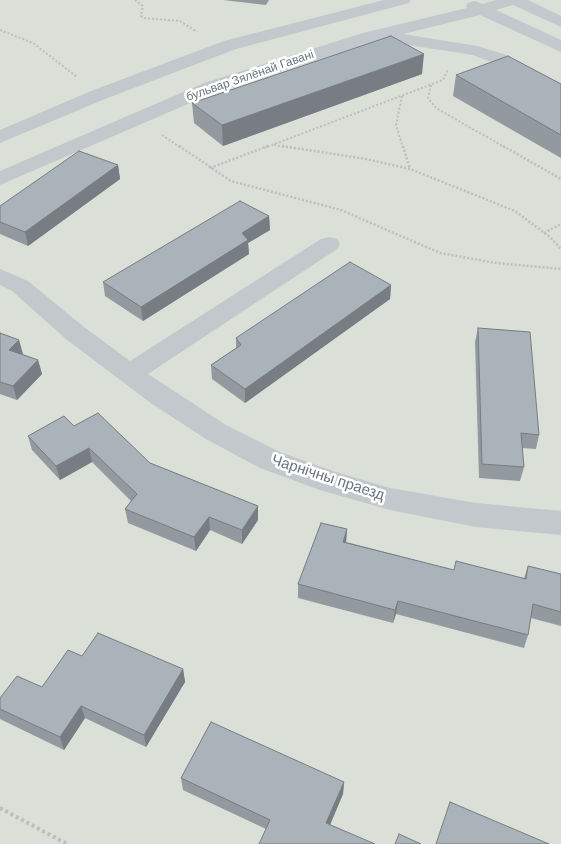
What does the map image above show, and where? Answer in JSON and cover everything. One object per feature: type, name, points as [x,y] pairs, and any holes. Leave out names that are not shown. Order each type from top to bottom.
[{"type":"street","points":[[0,137],[98,95],[230,45],[337,15],[403,0]]},
{"type":"street","points":[[462,0],[561,47]]},
{"type":"street","points":[[514,0],[561,22]]},
{"type":"street","name":"бульвар Зялёнай Гавані","points":[[0,179],[210,87],[369,36],[481,10],[514,0]]},
{"type":"street","points":[[337,15],[369,36],[410,39],[458,47],[500,59],[561,91]]},
{"type":"street","points":[[73,106],[111,129]]},
{"type":"street","points":[[130,373],[328,244]]},
{"type":"street","name":"Чарнічны праезд","points":[[0,276],[20,286],[76,333],[161,397],[216,432],[270,460],[330,482],[390,499],[476,515],[561,523]]},
{"type":"path","points":[[135,0],[143,6],[141,16],[143,18],[180,22],[202,35]]},
{"type":"path","points":[[0,30],[33,43],[92,88],[98,95]]},
{"type":"path","points":[[209,168],[443,80],[458,47]]},
{"type":"path","points":[[431,84],[428,98],[436,108],[561,179]]},
{"type":"path","points":[[402,96],[396,125],[410,169]]},
{"type":"path","points":[[137,118],[231,181],[341,210],[440,253],[496,263],[561,269]]},
{"type":"path","points":[[273,145],[366,159],[410,169],[515,211],[544,233],[561,249]]},
{"type":"path","points":[[544,233],[561,224]]},
{"type":"path","points":[[0,808],[67,844]]},
{"type":"shaded area","points":[[0,0],[561,0],[561,844],[0,844]]},
{"type":"building","points":[[391,36],[424,54],[222,125],[192,103]]},
{"type":"building","points":[[508,56],[561,84],[561,135],[456,75]]},
{"type":"building","points":[[79,151],[118,165],[25,232],[0,222],[0,206]]},
{"type":"building","points":[[240,201],[269,216],[242,233],[248,240],[141,307],[103,282]]},
{"type":"building","points":[[350,262],[391,285],[245,389],[211,365],[241,345],[236,338]]},
{"type":"building","points":[[478,328],[530,332],[539,435],[521,433],[524,467],[482,464]]},
{"type":"building","points":[[0,333],[19,340],[9,350],[38,360],[13,386],[0,382]]},
{"type":"building","points":[[98,413],[150,463],[258,506],[242,530],[209,517],[194,537],[125,509],[137,494],[89,448],[56,466],[28,436],[64,416],[74,426]]},
{"type":"building","points":[[321,523],[347,529],[343,542],[454,570],[456,561],[526,579],[528,566],[561,574],[561,612],[533,604],[528,635],[398,601],[395,610],[298,584]]},
{"type":"building","points":[[98,633],[183,669],[144,735],[81,706],[60,737],[0,709],[0,698],[17,676],[42,687],[68,650],[82,656]]},
{"type":"building","points":[[211,722],[344,782],[326,823],[375,844],[259,844],[270,820],[181,778]]},
{"type":"building","points":[[450,802],[549,844],[436,844]]},
{"type":"building","points":[[399,834],[421,844],[395,844]]}]
